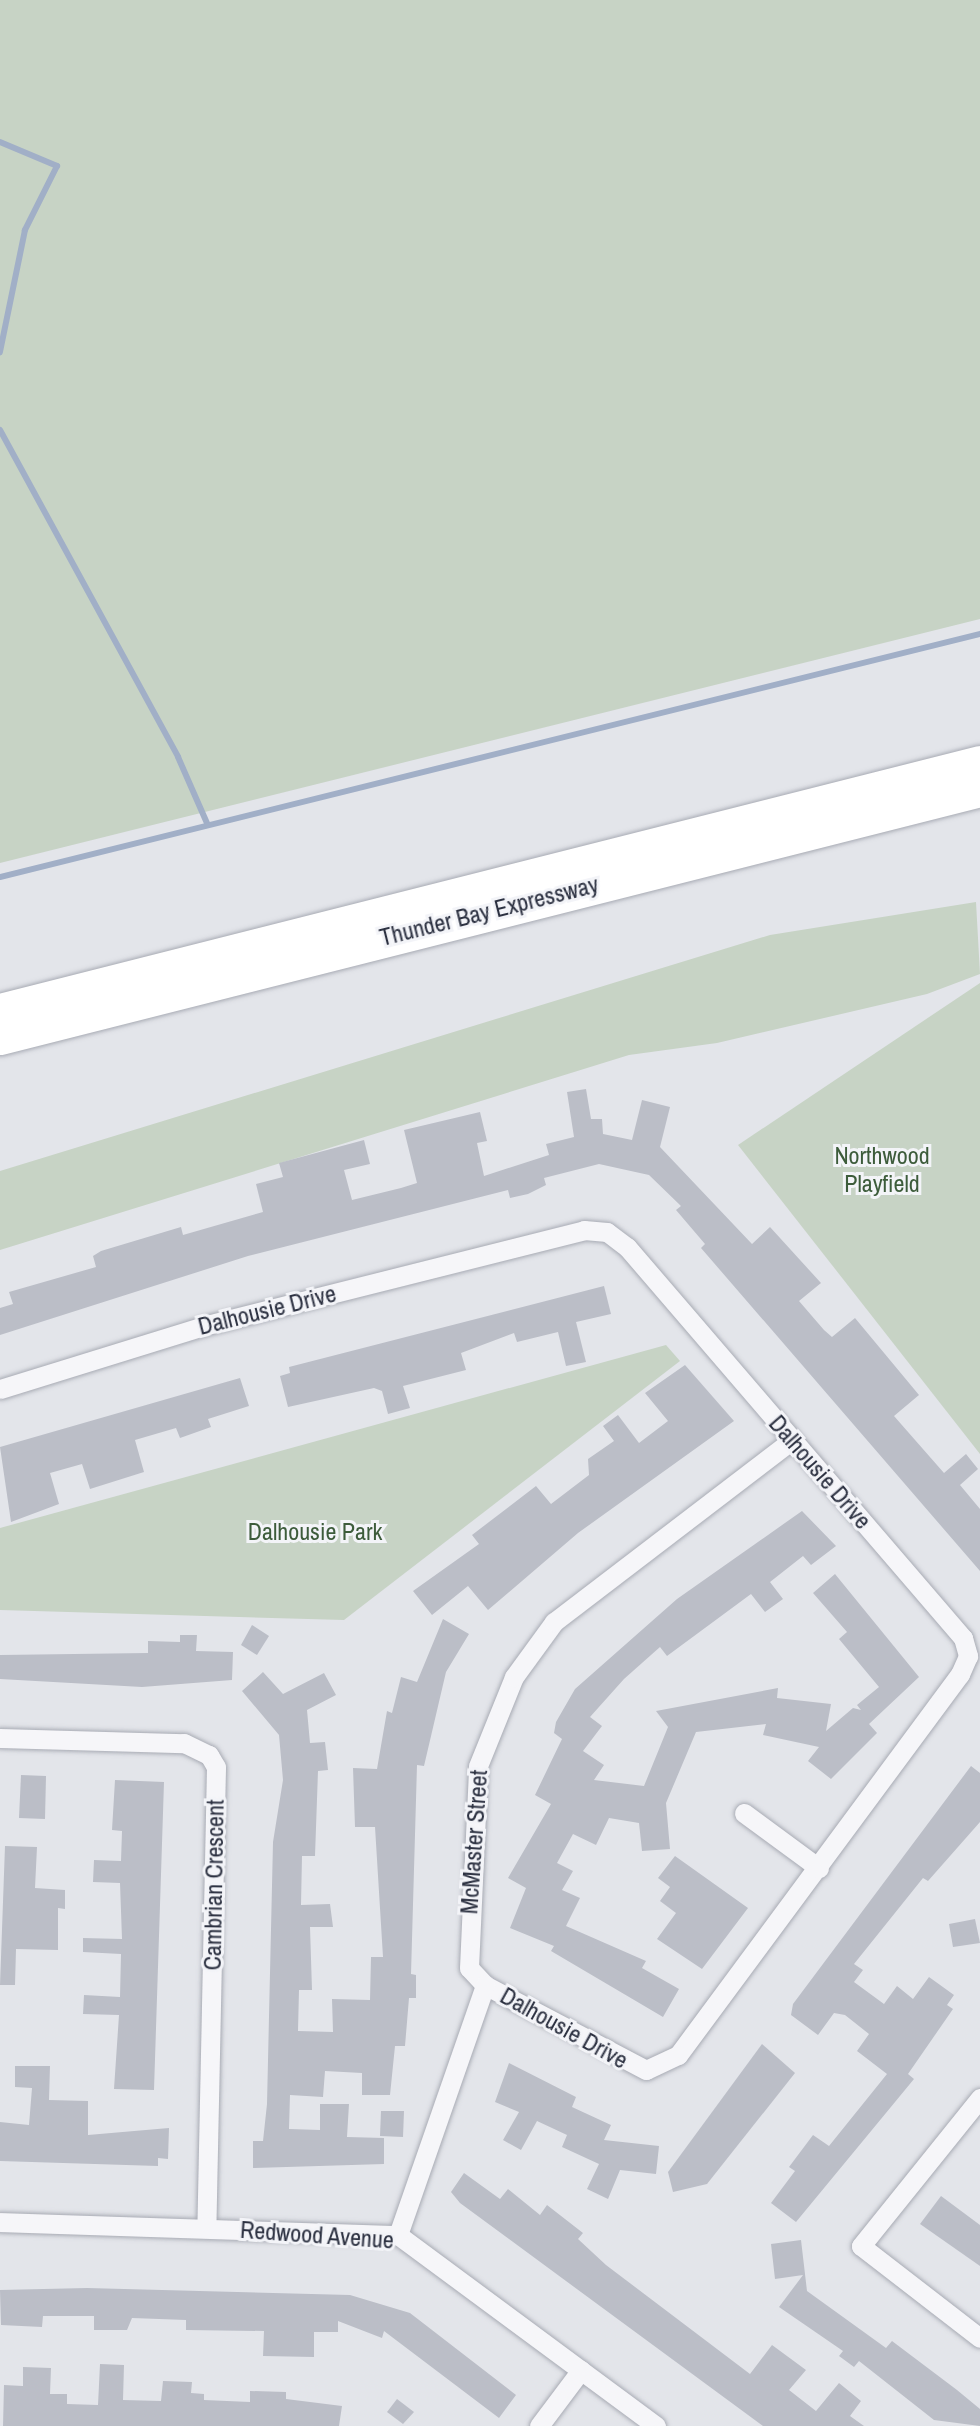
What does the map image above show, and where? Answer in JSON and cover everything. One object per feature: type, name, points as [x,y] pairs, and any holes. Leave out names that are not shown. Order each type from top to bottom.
[{"type":"highway","name":"Thunder Bay Expressway","points":[[0,1011],[980,763]]},
{"type":"highway","name":"Thunder Bay Expressway","points":[[0,1037],[980,789]]},
{"type":"street","name":"Dalhousie Drive","points":[[0,1390],[203,1326],[595,1229],[627,1247],[963,1638],[968,1656],[819,1868],[678,2055],[657,2069],[635,2067],[485,1985]]},
{"type":"street","name":"McMaster Street","points":[[485,1985],[467,1957],[472,1798],[488,1735],[514,1677],[579,1599],[792,1440]]},
{"type":"street","name":"Cambrian Crescent","points":[[0,1738],[184,1743],[209,1755],[216,1767],[206,2228]]},
{"type":"street","points":[[744,1814],[819,1868]]},
{"type":"street","points":[[398,2235],[485,1985]]},
{"type":"street","points":[[980,2098],[862,2246],[980,2338]]},
{"type":"street","name":"Redwood Avenue","points":[[0,2222],[398,2235],[656,2426]]},
{"type":"street","points":[[539,2426],[581,2370]]},
{"type":"green space","points":[[0,0],[980,0],[980,619],[0,863]]},
{"type":"green space","points":[[976,902],[980,974],[927,994],[717,1043],[629,1055],[0,1250],[0,1171],[770,935]]},
{"type":"green space","name":"Northwood Playfield","points":[[980,983],[980,1454],[738,1145]]},
{"type":"green space","name":"Dalhousie Park","points":[[666,1345],[680,1361],[344,1620],[0,1610],[0,1528]]},
{"type":"building","points":[[586,1089],[591,1119],[602,1119],[603,1134],[632,1140],[642,1100],[670,1107],[660,1147],[752,1244],[770,1227],[821,1283],[799,1301],[824,1330],[832,1337],[855,1318],[919,1395],[894,1416],[944,1473],[966,1454],[978,1469],[960,1485],[980,1509],[980,1571],[701,1248],[705,1244],[676,1210],[681,1206],[649,1175],[599,1164],[544,1178],[546,1185],[528,1194],[510,1198],[508,1190],[248,1256],[0,1335],[0,1308],[13,1304],[9,1292],[96,1267],[93,1256],[101,1251],[181,1227],[183,1235],[263,1212],[256,1184],[283,1177],[279,1163],[364,1140],[370,1164],[344,1170],[352,1200],[401,1188],[417,1183],[404,1130],[480,1112],[487,1141],[477,1143],[484,1176],[549,1155],[546,1144],[574,1137],[567,1092]]},
{"type":"building","points":[[604,1286],[611,1314],[576,1322],[586,1362],[566,1366],[558,1332],[517,1342],[514,1333],[461,1353],[466,1370],[403,1386],[410,1408],[388,1414],[382,1391],[374,1388],[288,1407],[280,1376],[290,1373],[289,1367]]},
{"type":"building","points":[[685,1365],[734,1421],[578,1533],[488,1610],[468,1586],[432,1615],[413,1591],[479,1544],[472,1535],[536,1486],[551,1504],[589,1475],[588,1459],[614,1441],[603,1426],[618,1415],[639,1443],[668,1421],[645,1393]]},
{"type":"building","points":[[240,1378],[249,1406],[208,1419],[211,1427],[180,1438],[176,1428],[135,1440],[144,1472],[90,1489],[82,1464],[50,1473],[59,1504],[11,1522],[0,1447]]},
{"type":"building","points":[[802,1511],[836,1546],[811,1565],[803,1556],[770,1582],[783,1599],[765,1612],[751,1594],[667,1656],[660,1647],[624,1679],[590,1717],[602,1726],[583,1751],[604,1765],[594,1780],[644,1786],[668,1727],[656,1711],[778,1688],[777,1698],[831,1704],[826,1731],[853,1708],[861,1710],[857,1705],[879,1687],[839,1639],[847,1632],[813,1593],[835,1574],[919,1677],[869,1724],[877,1733],[831,1779],[808,1761],[819,1747],[763,1735],[766,1724],[696,1732],[666,1803],[670,1849],[642,1851],[639,1823],[609,1818],[596,1845],[573,1834],[557,1863],[573,1871],[562,1890],[580,1898],[566,1926],[646,1961],[642,1968],[679,1989],[663,2017],[551,1951],[554,1946],[510,1928],[526,1888],[508,1878],[551,1804],[535,1795],[562,1739],[554,1733],[556,1722],[575,1689],[677,1599]]},
{"type":"building","points":[[443,1619],[469,1634],[446,1672],[424,1766],[417,1765],[411,1974],[416,1975],[416,1998],[409,1998],[405,2046],[395,2046],[390,2095],[362,2095],[362,2073],[325,2071],[323,2097],[290,2095],[289,2129],[320,2130],[320,2104],[349,2104],[347,2137],[384,2138],[384,2164],[253,2168],[253,2141],[263,2141],[267,2104],[273,1842],[283,1780],[279,1735],[242,1691],[263,1672],[283,1694],[324,1673],[336,1695],[307,1710],[310,1743],[325,1742],[328,1770],[318,1771],[315,1856],[302,1856],[301,1905],[330,1904],[333,1927],[310,1927],[312,1990],[299,1990],[298,2031],[333,2032],[332,1999],[370,2000],[371,1957],[383,1957],[375,1827],[355,1827],[353,1768],[377,1769],[387,1711],[392,1713],[401,1677],[417,1682]]},
{"type":"building","points":[[252,1625],[269,1636],[257,1655],[241,1645]]},
{"type":"building","points":[[180,1635],[197,1635],[196,1651],[233,1652],[232,1680],[142,1687],[0,1679],[0,1655],[148,1653],[148,1641],[180,1642]]},
{"type":"building","points":[[971,1766],[980,1773],[980,1822],[928,1881],[923,1878],[854,1964],[863,1970],[854,1982],[884,2004],[897,1986],[913,1999],[929,1977],[954,1995],[947,2005],[953,2009],[908,2074],[914,2079],[796,2222],[771,2203],[795,2171],[789,2167],[813,2135],[829,2146],[887,2074],[857,2051],[869,2034],[845,2015],[834,2013],[818,2035],[791,2015],[793,2004]]},
{"type":"building","points":[[21,1775],[46,1776],[45,1819],[19,1818]]},
{"type":"building","points":[[115,1780],[164,1782],[154,2090],[114,2089],[119,2015],[83,2014],[84,1995],[120,1997],[121,1954],[83,1952],[83,1938],[122,1939],[120,1883],[93,1882],[94,1860],[121,1861],[122,1831],[112,1830]]},
{"type":"building","points":[[5,1846],[37,1847],[35,1888],[65,1890],[65,1909],[58,1908],[58,1950],[16,1949],[15,1985],[0,1985]]},
{"type":"building","points":[[675,1856],[748,1908],[702,1969],[657,1939],[676,1913],[660,1901],[670,1887],[658,1878]]},
{"type":"building","points":[[975,1919],[980,1943],[953,1947],[949,1924]]},
{"type":"building","points":[[762,2044],[795,2073],[707,2184],[673,2192],[668,2172]]},
{"type":"building","points":[[509,2063],[576,2097],[572,2107],[611,2125],[604,2140],[659,2146],[656,2174],[620,2170],[608,2199],[587,2189],[599,2164],[562,2147],[567,2135],[537,2121],[521,2150],[503,2140],[519,2112],[495,2102]]},
{"type":"building","points":[[15,2066],[50,2066],[49,2100],[88,2101],[88,2135],[169,2128],[168,2159],[158,2158],[158,2166],[0,2161],[0,2122],[29,2125],[32,2088],[15,2087]]},
{"type":"building","points":[[381,2111],[404,2111],[403,2137],[380,2136]]},
{"type":"building","points":[[464,2173],[500,2199],[508,2189],[540,2215],[547,2205],[583,2233],[578,2239],[606,2265],[750,2374],[772,2345],[806,2370],[789,2390],[816,2411],[839,2383],[861,2401],[850,2416],[864,2426],[763,2426],[460,2203],[451,2192]]},
{"type":"building","points":[[941,2196],[980,2225],[980,2266],[920,2224]]},
{"type":"building","points":[[801,2240],[807,2291],[886,2348],[892,2341],[957,2390],[980,2409],[980,2426],[934,2420],[859,2361],[854,2367],[839,2356],[843,2351],[779,2307],[803,2275],[775,2279],[771,2244]]},
{"type":"building","points":[[87,2288],[350,2295],[410,2313],[516,2395],[499,2418],[384,2331],[382,2338],[338,2321],[338,2332],[314,2332],[314,2357],[263,2356],[264,2331],[186,2330],[186,2320],[132,2318],[127,2330],[94,2330],[94,2316],[43,2316],[42,2327],[1,2325],[0,2290]]},
{"type":"building","points":[[100,2364],[124,2365],[123,2400],[161,2401],[163,2381],[192,2382],[191,2393],[204,2394],[204,2400],[250,2402],[250,2391],[286,2392],[286,2399],[342,2406],[339,2426],[3,2426],[4,2385],[23,2386],[23,2367],[51,2368],[50,2394],[67,2394],[67,2404],[98,2405]]},
{"type":"building","points":[[397,2399],[414,2412],[403,2424],[387,2412]]},
{"type":"waterway","points":[[0,142],[57,166],[25,230],[0,352]]},
{"type":"waterway","points":[[0,430],[178,757],[207,823]]},
{"type":"waterway","points":[[0,877],[980,634]]}]
